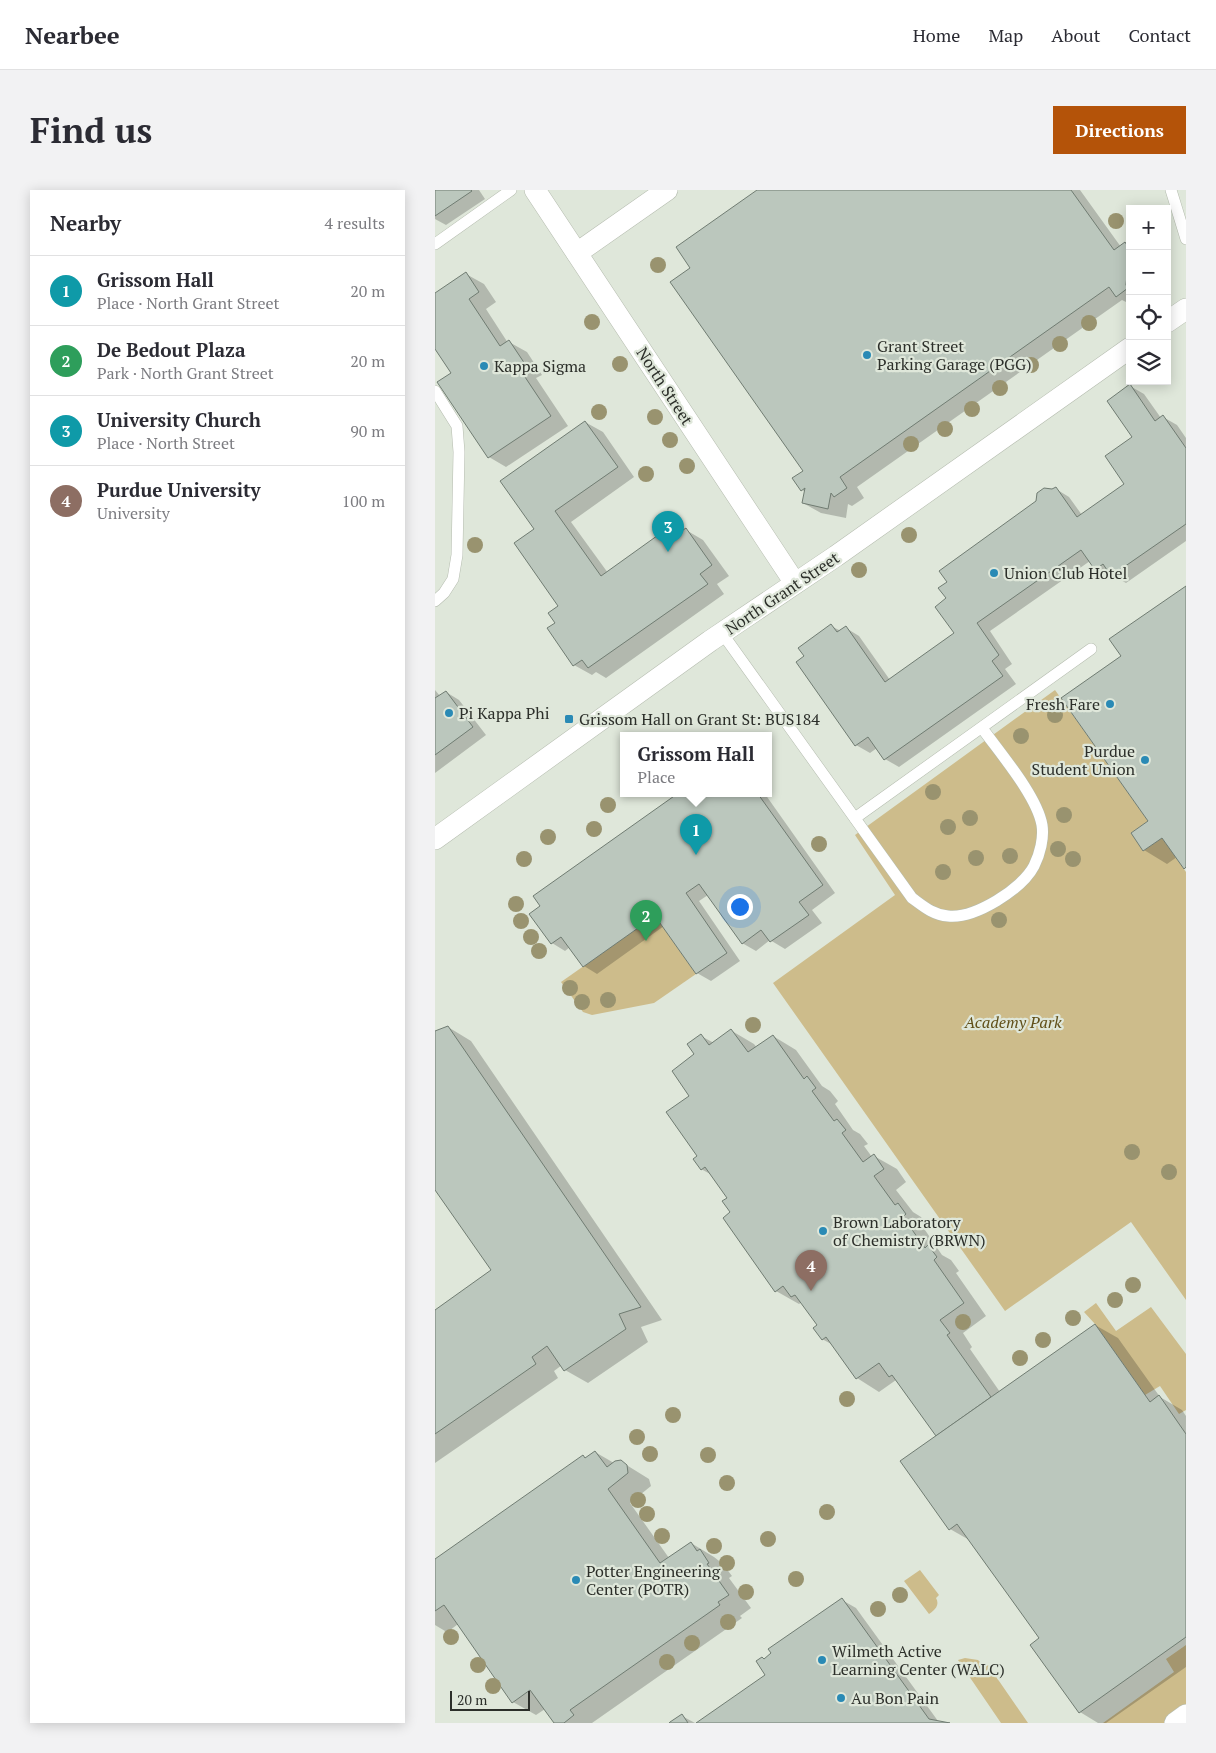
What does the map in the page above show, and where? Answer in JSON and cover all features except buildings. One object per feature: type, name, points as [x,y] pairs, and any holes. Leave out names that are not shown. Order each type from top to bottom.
[{"type":"street","name":"North Street","points":[[535,190],[795,583]]},
{"type":"street","points":[[577,253],[667,190]]},
{"type":"street","points":[[1171,319],[1186,308]]},
{"type":"street","name":"North Grant Street","points":[[435,839],[722,633],[972,461],[1126,351]]},
{"type":"street","points":[[1175,1723],[1186,1715]]},
{"type":"lane","points":[[435,244],[511,190]]},
{"type":"lane","points":[[1171,190],[1186,239]]},
{"type":"lane","points":[[435,391],[457,426],[459,452],[457,555],[453,579],[444,593],[435,601]]},
{"type":"lane","points":[[722,633],[911,898],[930,912],[949,916],[966,916],[981,911],[1014,888],[1033,868],[1041,848],[1042,827],[1033,800],[982,728]]},
{"type":"lane","points":[[855,818],[1091,649]]},
{"type":"green space","name":"Academy Park","points":[[1055,690],[1148,821],[1131,833],[1143,851],[1162,838],[1186,872],[1186,1300],[1131,1222],[1005,1311],[773,983],[895,895],[855,835]]},
{"type":"green space","points":[[655,916],[696,974],[654,1003],[592,1015],[583,1012],[561,982]]},
{"type":"green space","points":[[1096,1303],[1116,1331],[1151,1307],[1186,1354],[1186,1410],[1179,1414],[1160,1386],[1145,1395],[1095,1324],[1084,1312]]},
{"type":"green space","points":[[920,1570],[939,1595],[936,1598],[936,1607],[929,1614],[904,1581]]},
{"type":"green space","points":[[1186,1645],[1186,1723],[1103,1723],[1174,1672],[1166,1659]]},
{"type":"green space","points":[[965,1658],[978,1660],[985,1667],[988,1665],[1028,1723],[1001,1723],[958,1660]]},
{"type":"place","name":"Grant Street Parking Garage (PGG)","points":[[867,355]]},
{"type":"place","name":"Kappa Sigma","points":[[484,366]]},
{"type":"place","name":"University Church","points":[[668,552]]},
{"type":"place","name":"Union Club Hotel","points":[[994,573]]},
{"type":"place","name":"Fresh Fare","points":[[1110,704]]},
{"type":"place","name":"Pi Kappa Phi","points":[[449,713]]},
{"type":"place","name":"Grissom Hall on Grant St: BUS184","points":[[569,719]]},
{"type":"place","name":"Purdue Student Union","points":[[1145,760]]},
{"type":"place","name":"Grissom Hall","points":[[696,855]]},
{"type":"place","name":"De Bedout Plaza","points":[[646,941]]},
{"type":"place","name":"Brown Laboratory of Chemistry (BRWN)","points":[[823,1231]]},
{"type":"place","name":"Purdue University","points":[[811,1291]]},
{"type":"place","name":"Potter Engineering Center (POTR)","points":[[576,1580]]},
{"type":"place","name":"Wilmeth Active Learning Center (WALC)","points":[[822,1660]]},
{"type":"place","name":"Au Bon Pain","points":[[841,1698]]}]
